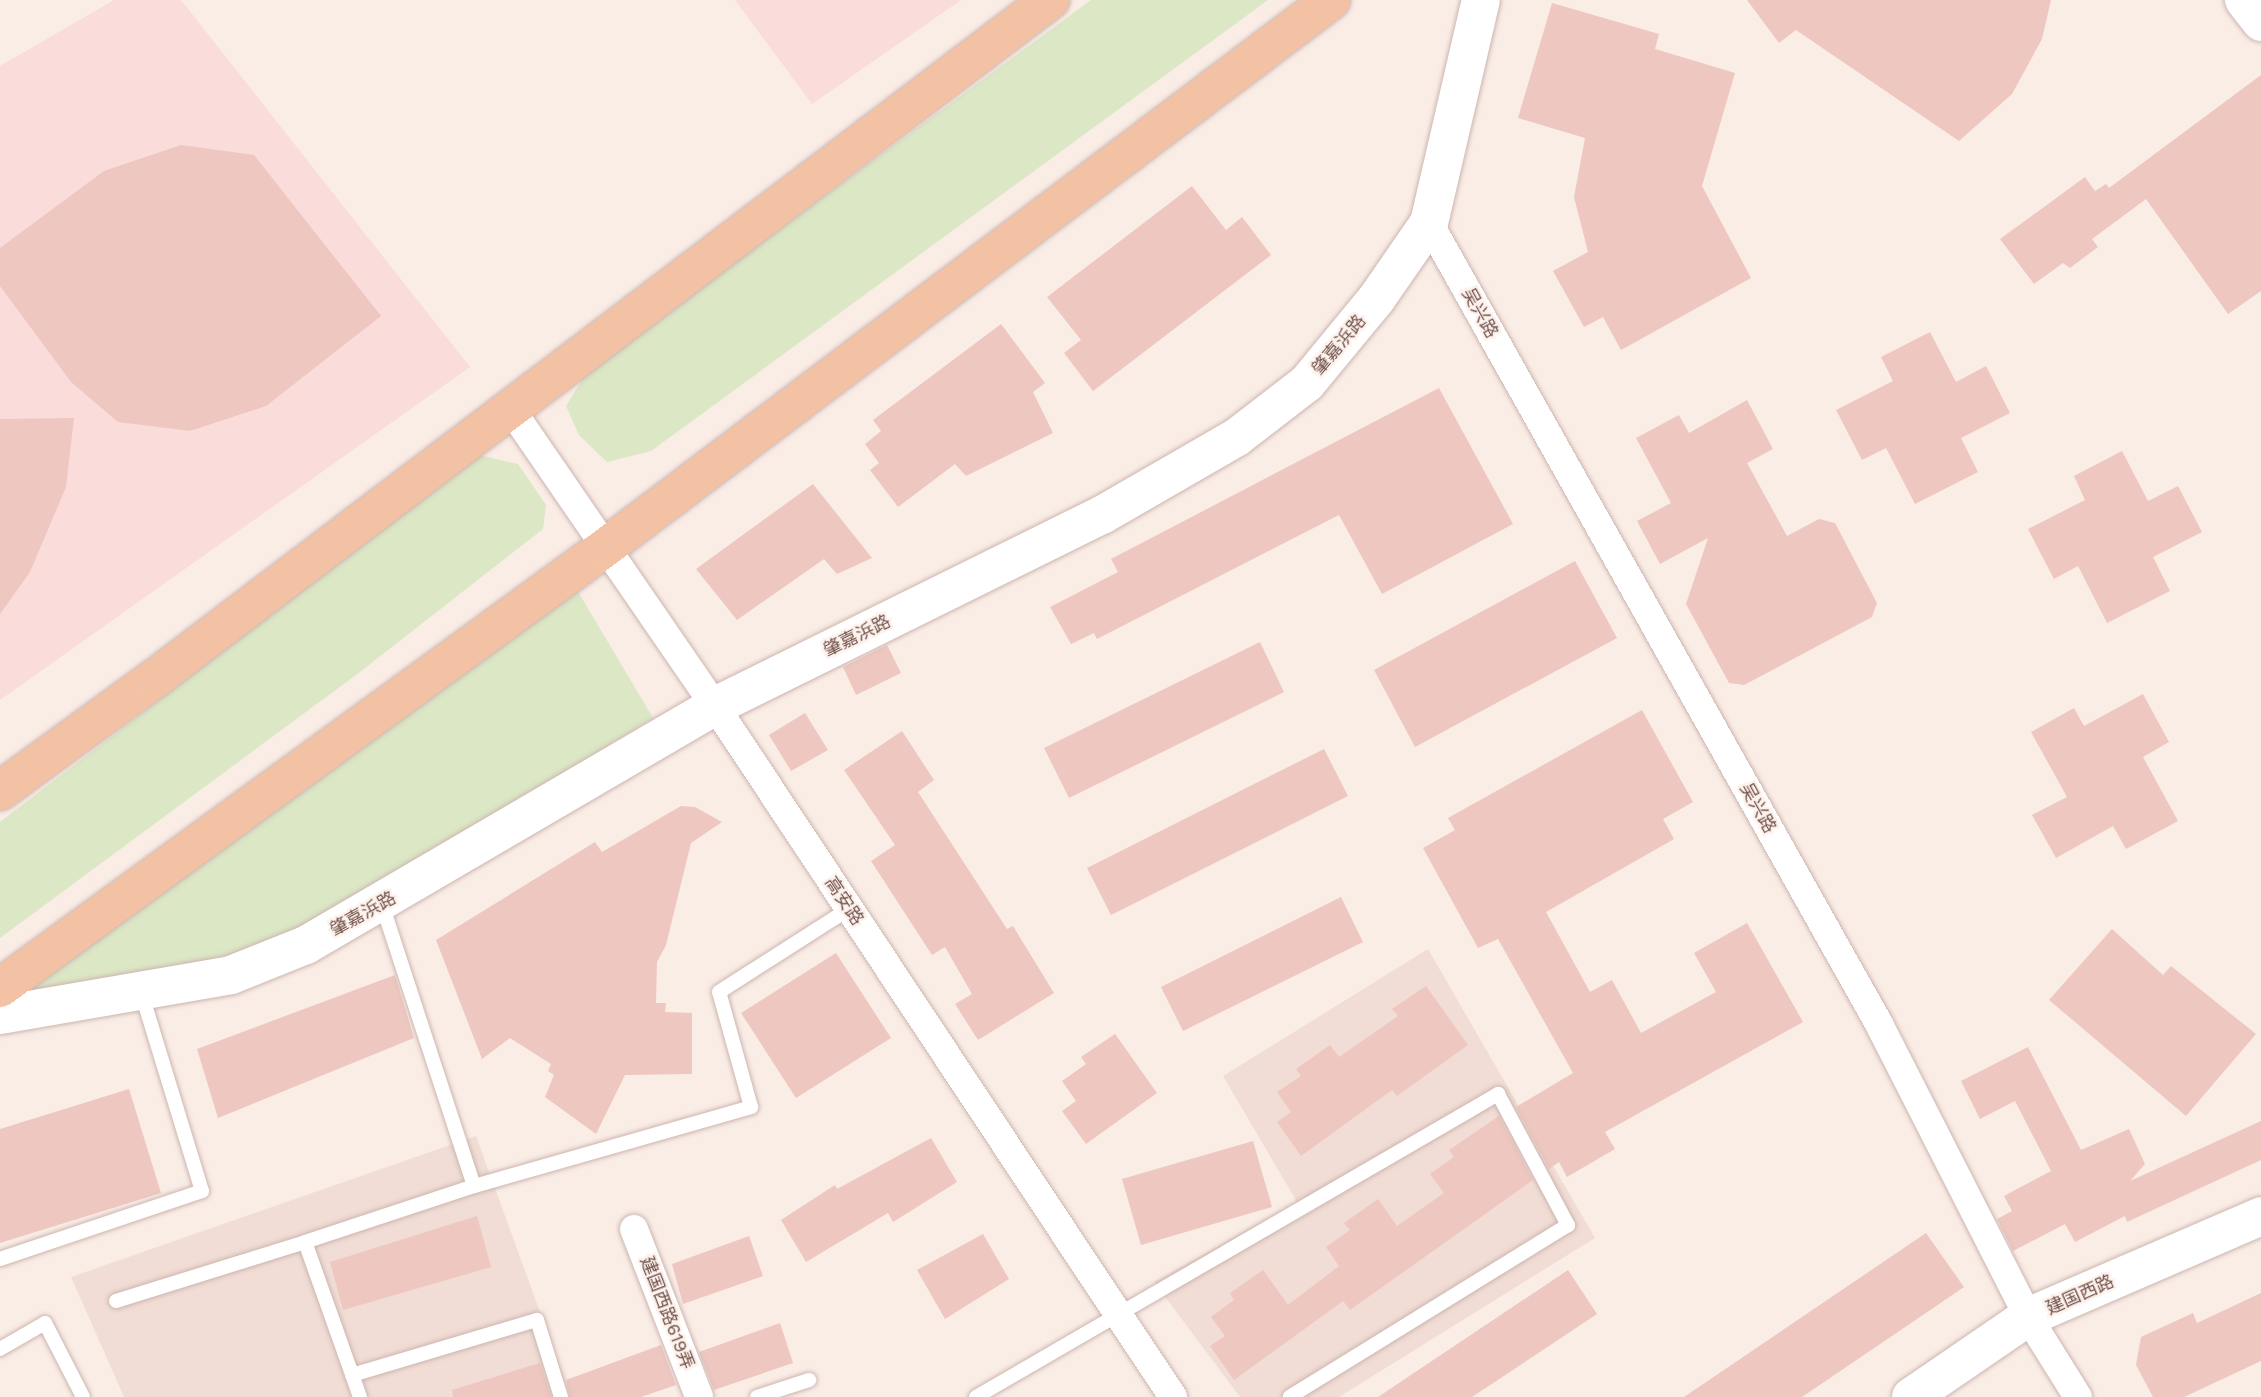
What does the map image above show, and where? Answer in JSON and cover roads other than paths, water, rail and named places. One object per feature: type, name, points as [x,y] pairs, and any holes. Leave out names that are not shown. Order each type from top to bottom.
[{"type":"main road","points":[[0,791],[1050,0]]},
{"type":"main road","points":[[0,988],[606,547],[1331,0]]},
{"type":"street","name":"肇嘉浜路","points":[[0,1014],[231,975],[306,945],[382,904],[715,706],[1102,515],[1237,437],[1307,383],[1377,298],[1429,223],[1481,0]]},
{"type":"street","points":[[2244,0],[2261,22]]},
{"type":"street","name":"吴兴路","points":[[1429,223],[1879,1024],[2028,1317],[2078,1397]]},
{"type":"street","name":"高安路","points":[[510,408],[715,706],[1173,1397]]},
{"type":"street","name":"建国西路","points":[[1911,1397],[2028,1317],[2261,1216]]},
{"type":"street","name":"建国西路619弄","points":[[634,1229],[699,1397]]},
{"type":"lane","points":[[382,904],[474,1186]]},
{"type":"lane","points":[[116,1301],[474,1186],[751,1107],[719,992],[849,909]]},
{"type":"lane","points":[[0,1259],[202,1191],[141,990]]},
{"type":"lane","points":[[975,1397],[1119,1317],[1498,1094],[1568,1225],[1290,1397]]},
{"type":"lane","points":[[304,1242],[360,1397]]},
{"type":"lane","points":[[352,1375],[537,1320],[561,1397]]},
{"type":"lane","points":[[0,1349],[46,1323],[83,1397]]},
{"type":"lane","points":[[757,1397],[809,1380]]}]
